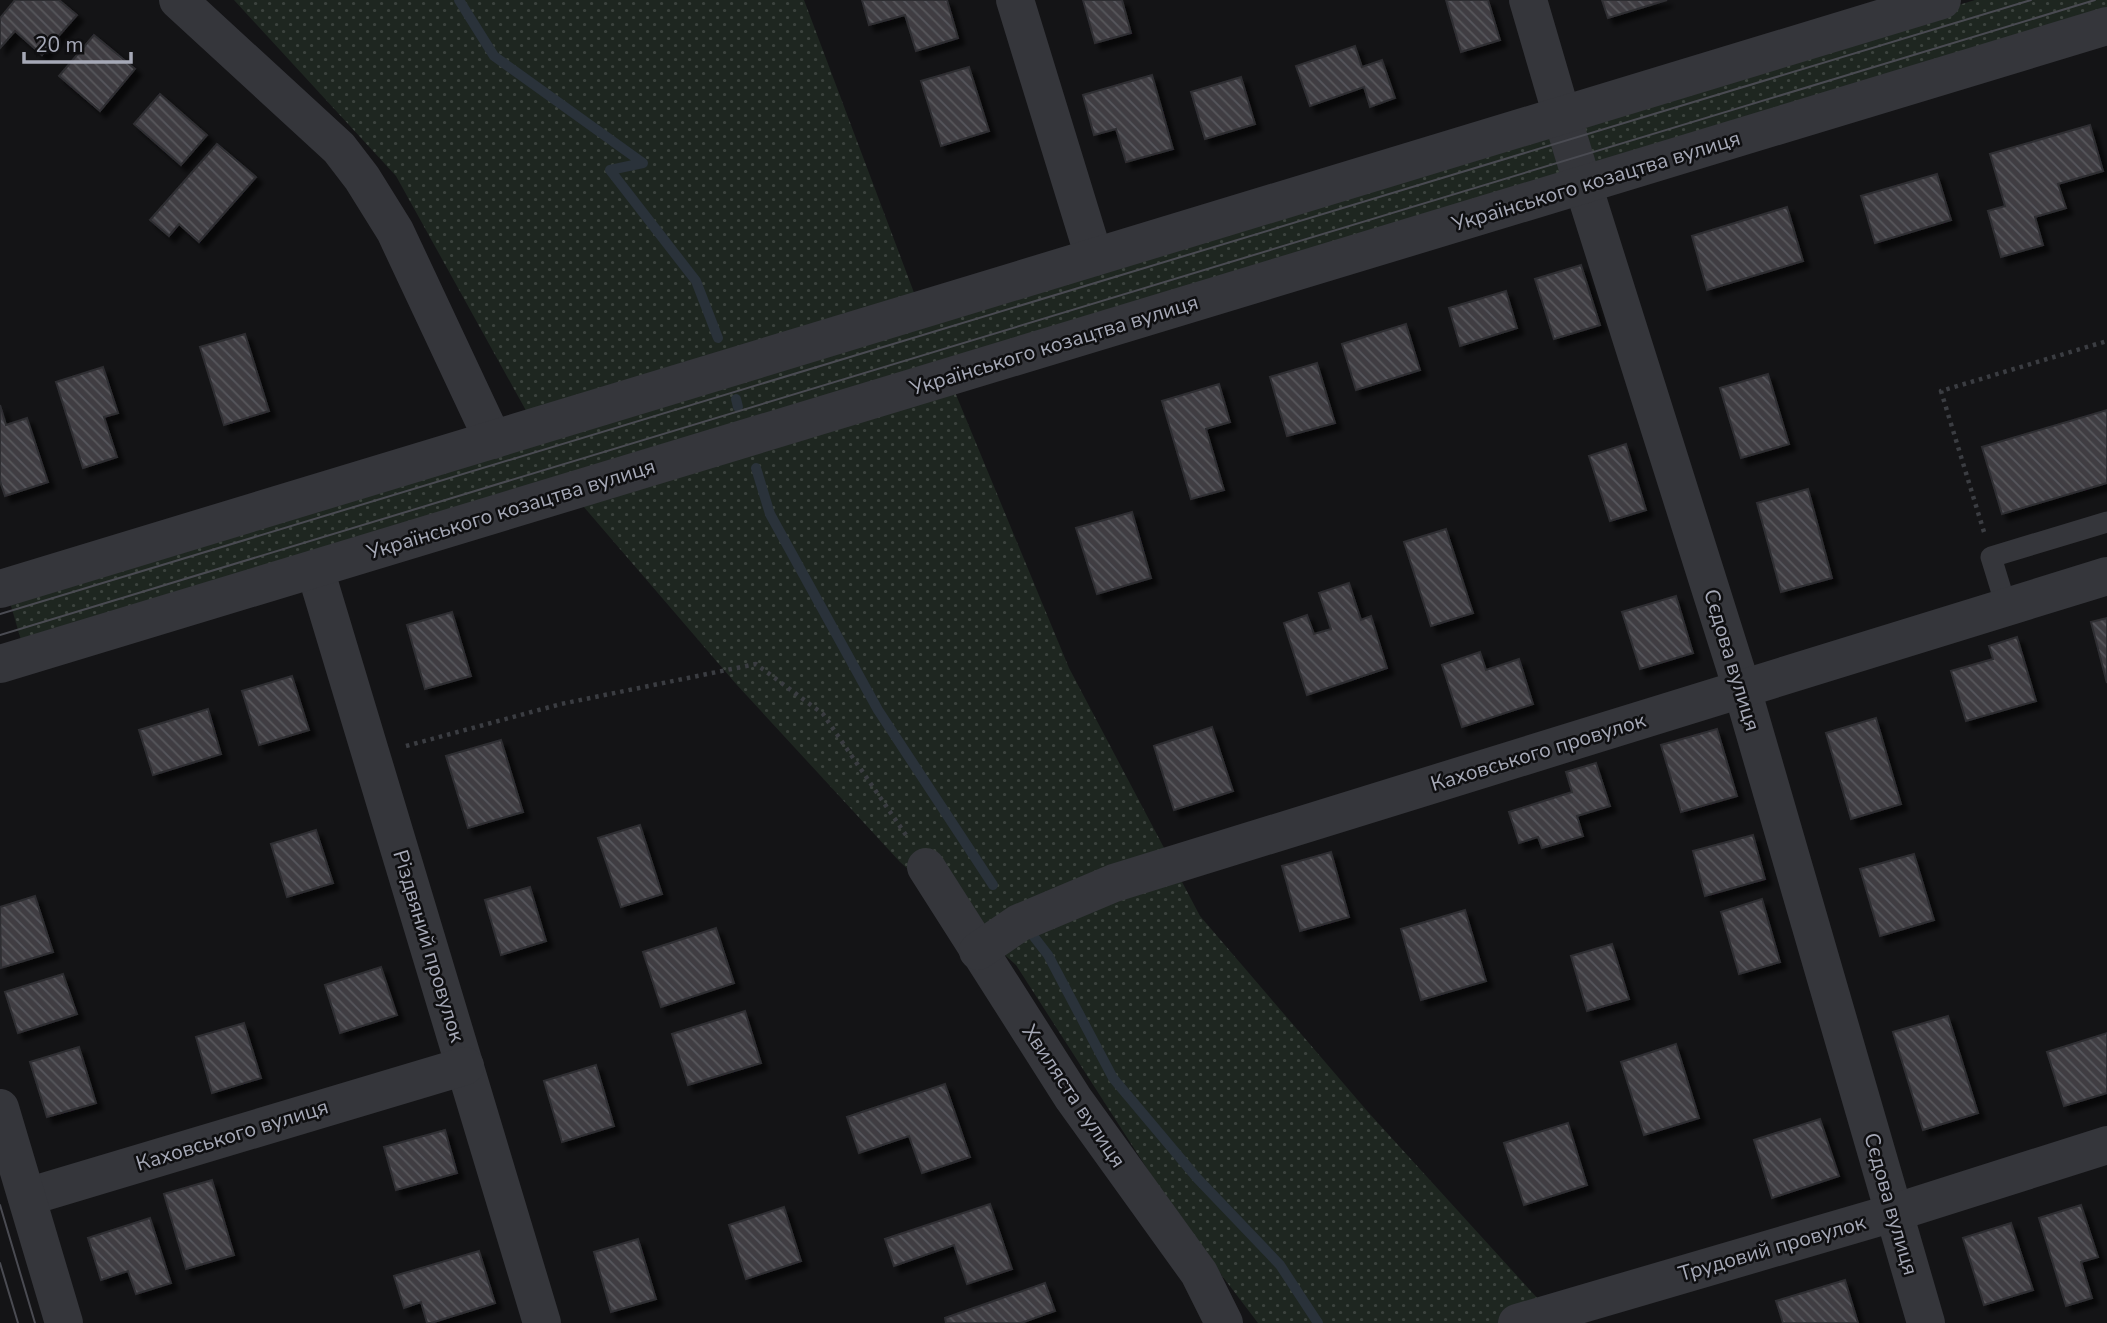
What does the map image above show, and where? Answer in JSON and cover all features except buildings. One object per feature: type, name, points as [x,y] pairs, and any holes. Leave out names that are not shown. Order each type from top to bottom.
[{"type":"street","points":[[178,0],[340,148],[362,178],[395,231],[493,440]]},
{"type":"street","points":[[1016,0],[1094,257]]},
{"type":"street","name":"Сєдова вулиця","points":[[1528,0],[1583,185],[1742,689],[1926,1323]]},
{"type":"street","points":[[0,589],[1942,0]]},
{"type":"street","name":"Українського козацтва вулиця","points":[[0,664],[2107,26]]},
{"type":"street","name":"Різдвяний провулок","points":[[315,569],[542,1323]]},
{"type":"street","name":"Каховського провулок","points":[[978,951],[1019,923],[1114,883],[2107,576]]},
{"type":"street","name":"Хвиляста вулиця","points":[[926,867],[1073,1098],[1199,1273],[1224,1323]]},
{"type":"street","name":"Каховського вулиця","points":[[13,1201],[465,1066]]},
{"type":"street","points":[[0,1108],[13,1201],[64,1323]]},
{"type":"street","name":"Трудовий провулок","points":[[1517,1323],[1893,1213],[2107,1145]]},
{"type":"lane","points":[[2006,606],[1991,557],[2107,522]]},
{"type":"path","points":[[1991,557],[1941,391],[2107,341]]},
{"type":"path","points":[[372,755],[561,704],[756,664],[823,714],[880,794],[926,867]]},
{"type":"shaded area","points":[[234,0],[804,0],[916,298],[529,416],[396,176]]},
{"type":"shaded area","points":[[1975,0],[2107,0],[2107,16],[1593,172],[1577,121]]},
{"type":"shaded area","points":[[1556,129],[1571,178],[23,647],[9,599]]},
{"type":"shaded area","points":[[952,385],[1069,668],[1200,916],[1368,1112],[1560,1323],[1258,1323],[1184,1226],[1016,965],[900,862],[737,685],[577,499]]},
{"type":"waterway","points":[[459,0],[494,56],[643,163],[610,170],[696,281],[718,338]]},
{"type":"waterway","points":[[736,399],[738,407]]},
{"type":"waterway","points":[[756,468],[770,514],[878,710],[993,885]]},
{"type":"waterway","points":[[1031,933],[1048,955],[1113,1078],[1197,1178],[1280,1265],[1318,1323]]},
{"type":"tram line","points":[[0,614],[2031,0]]},
{"type":"tram line","points":[[0,635],[2095,0]]},
{"type":"tram line","points":[[0,1205],[35,1323]]},
{"type":"tram line","points":[[0,1263],[18,1323]]}]
